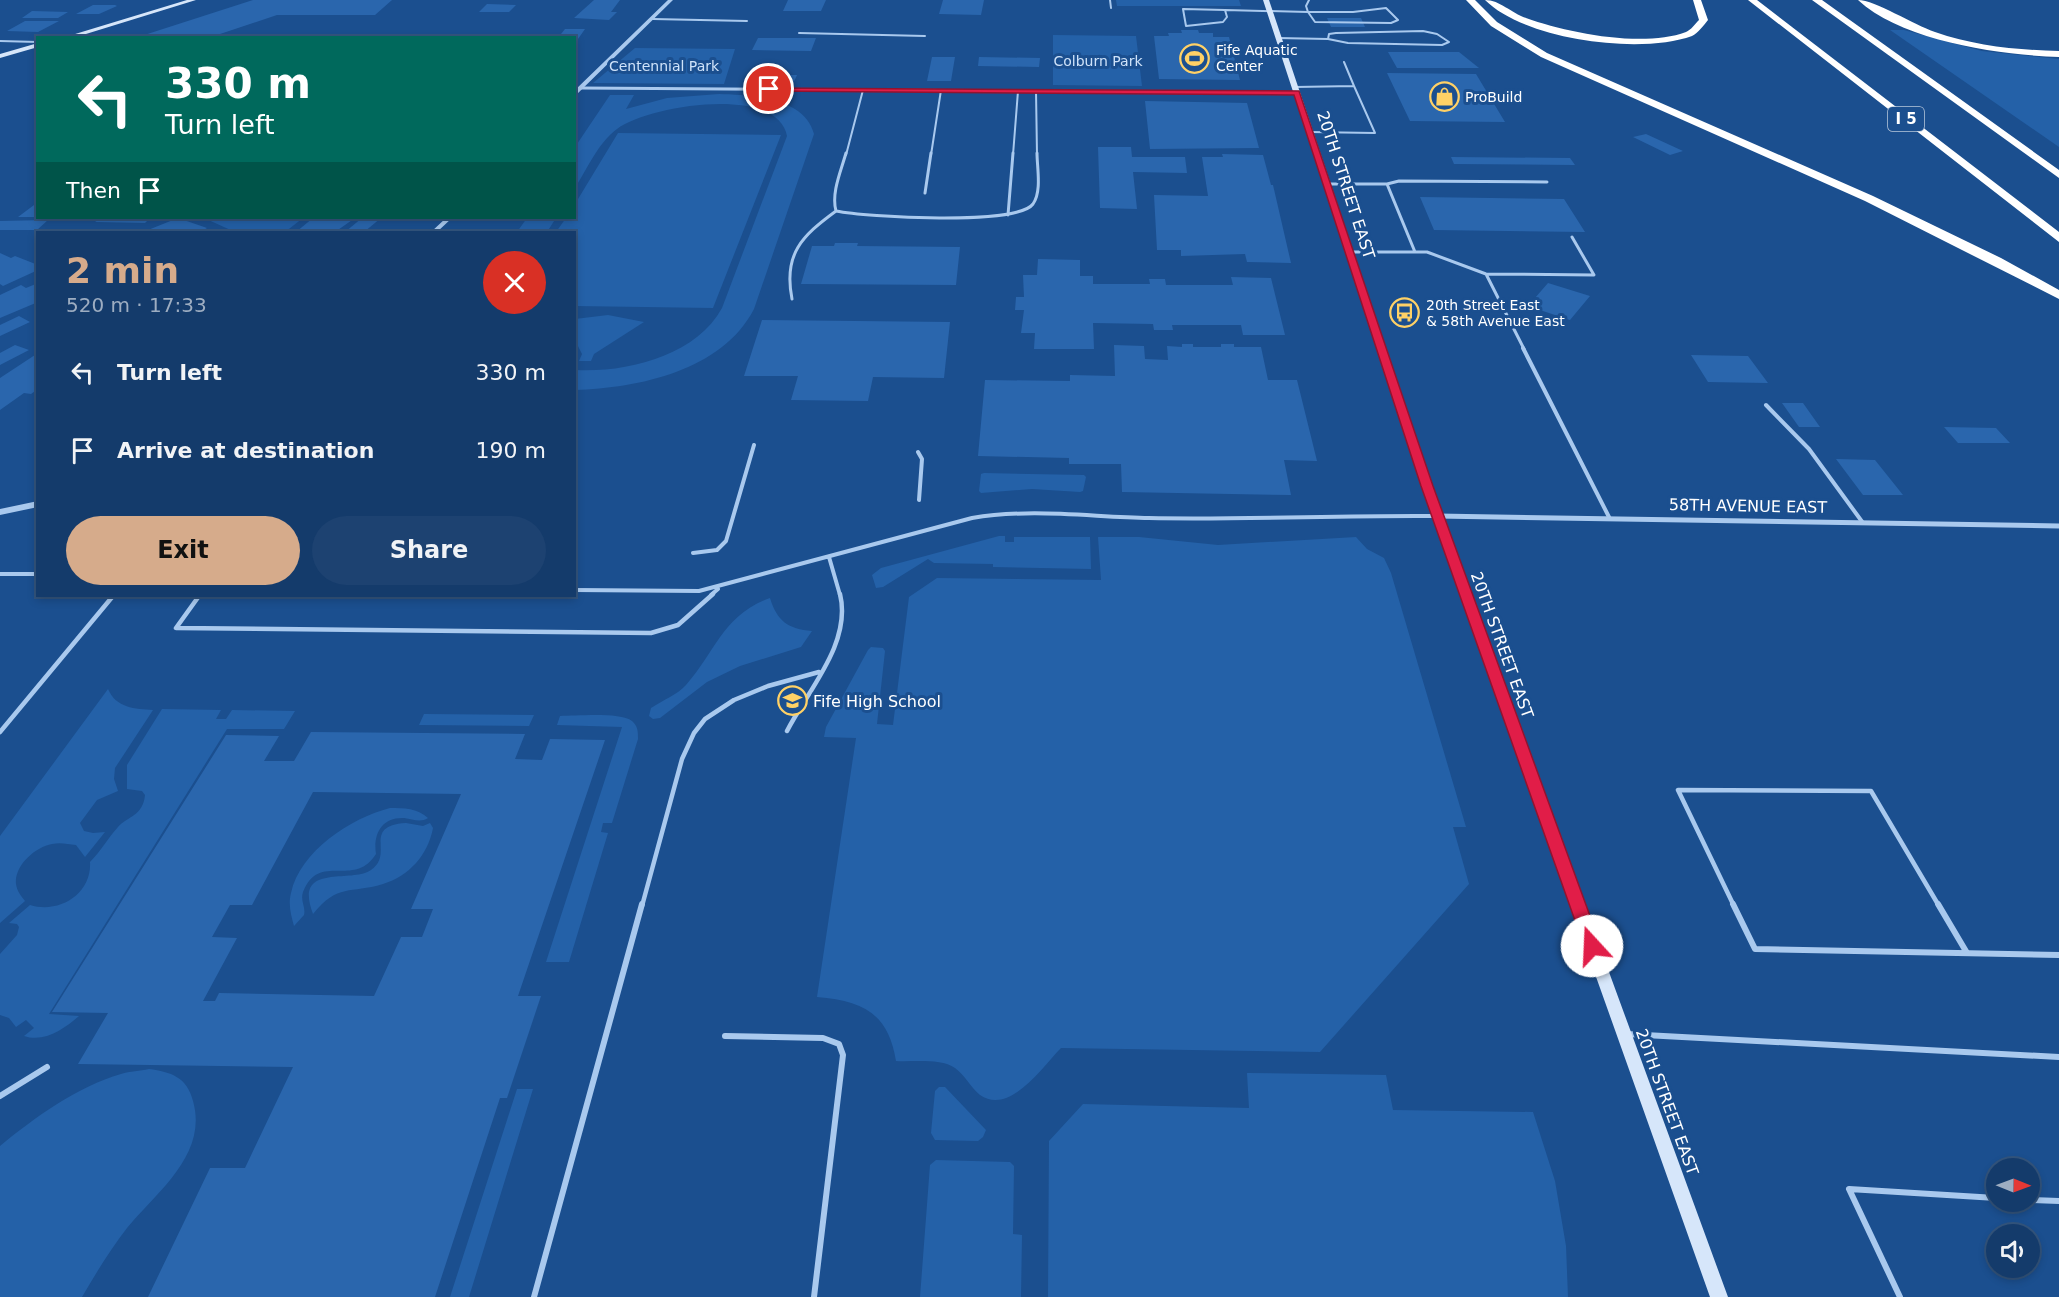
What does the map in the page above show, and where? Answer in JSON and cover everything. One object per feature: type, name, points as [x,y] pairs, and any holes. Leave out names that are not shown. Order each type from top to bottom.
[{"type":"highway","points":[[1470,0],[1494,24],[1544,55],[1909,217],[1992,257],[2059,295]]},
{"type":"highway","points":[[1489,0],[1511,17],[1544,29],[1587,38],[1630,41],[1672,38],[1698,30],[1706,20],[1706,14],[1697,0]]},
{"type":"highway","name":"I 5","points":[[1752,0],[2059,238]]},
{"type":"highway","name":"I 5","points":[[1815,0],[2059,175]]},
{"type":"highway","points":[[1862,0],[1890,18],[1932,34],[2003,50],[2059,54]]},
{"type":"main road","points":[[72,36],[192,0]]},
{"type":"main road","name":"20TH STREET EAST","points":[[1266,0],[1437,516],[1719,1297]]},
{"type":"main road","points":[[0,57],[36,45]]},
{"type":"street","points":[[576,93],[671,0]]},
{"type":"street","points":[[582,88],[1296,90]]},
{"type":"street","points":[[435,231],[448,219]]},
{"type":"street","points":[[0,512],[36,504]]},
{"type":"street","name":"58TH AVENUE EAST","points":[[1437,516],[2059,526]]},
{"type":"lane","points":[[1110,0],[1111,8]]},
{"type":"lane","points":[[1226,10],[1227,17],[1223,22],[1186,26],[1183,9],[1226,10],[1308,10],[1376,11],[1386,8],[1397,18],[1397,21],[1386,24],[1320,23],[1312,20],[1308,10],[1306,4],[1309,0]]},
{"type":"lane","points":[[653,19],[747,21]]},
{"type":"lane","points":[[1278,38],[1328,39],[1348,43],[1384,45],[1442,45],[1449,42],[1437,34],[1422,31],[1336,33],[1329,34],[1328,39]]},
{"type":"lane","points":[[799,33],[925,36]]},
{"type":"lane","points":[[0,40],[36,44]]},
{"type":"lane","points":[[1310,132],[1375,133],[1344,63]]},
{"type":"lane","points":[[1296,90],[1354,86]]},
{"type":"lane","points":[[836,211],[834,204],[836,192],[862,90]]},
{"type":"lane","points":[[925,193],[941,90]]},
{"type":"lane","points":[[1008,215],[1018,91]]},
{"type":"lane","points":[[792,299],[787,277],[793,255],[811,230],[836,211],[865,215],[1008,215],[1029,208],[1037,194],[1035,91]]},
{"type":"lane","points":[[1327,184],[1387,184],[1399,181],[1547,182]]},
{"type":"lane","points":[[1387,184],[1415,252]]},
{"type":"lane","points":[[1349,252],[1427,252],[1486,274],[1594,275],[1572,237]]},
{"type":"lane","points":[[1486,274],[1610,519]]},
{"type":"lane","points":[[1766,405],[1809,448],[1863,523]]},
{"type":"lane","points":[[693,553],[717,550],[726,541],[754,445]]},
{"type":"lane","points":[[918,452],[922,459],[919,500]]},
{"type":"lane","points":[[576,590],[699,591],[972,518],[1006,512],[1054,511],[1119,517],[1189,518],[1437,516]]},
{"type":"lane","points":[[787,731],[797,708],[834,649],[842,621],[843,608],[829,557]]},
{"type":"lane","points":[[0,574],[36,574]]},
{"type":"lane","points":[[198,597],[176,628],[651,633],[678,625],[720,587]]},
{"type":"lane","points":[[0,732],[112,597]]},
{"type":"lane","points":[[534,1297],[682,759],[695,732],[729,702],[742,695],[819,672]]},
{"type":"lane","points":[[1967,953],[1871,791],[1678,790],[1755,949],[2059,955]]},
{"type":"lane","points":[[1624,1033],[2059,1057]]},
{"type":"lane","points":[[725,1036],[824,1038],[839,1044],[843,1055],[814,1297]]},
{"type":"lane","points":[[0,1096],[47,1067]]},
{"type":"lane","points":[[1900,1297],[1849,1190],[1986,1197]]},
{"type":"lane","points":[[2040,1200],[2059,1201]]},
{"type":"green space","points":[[1116,0],[1239,0],[1241,6],[1117,6]]},
{"type":"green space","points":[[1890,30],[1904,30],[1982,51],[2059,59],[2059,147]]},
{"type":"green space","name":"Colburn Park","points":[[1053,35],[1136,36],[1142,86],[1053,85]]},
{"type":"green space","name":"Centennial Park","points":[[635,48],[735,49],[724,84],[593,83]]},
{"type":"green space","points":[[719,94],[746,95],[775,100],[800,112],[809,122],[814,134],[754,309],[740,330],[721,348],[676,372],[625,385],[576,390],[576,370],[616,368],[658,358],[678,350],[710,325],[722,308],[787,136],[778,120],[761,110],[737,105],[710,104],[655,113],[633,121],[610,135],[576,186],[576,146],[610,95],[634,95],[626,109],[667,98]]},
{"type":"green space","points":[[618,133],[781,135],[713,308],[576,306],[576,231],[557,231],[565,219],[576,219],[576,202]]},
{"type":"green space","points":[[206,219],[302,219],[286,231],[233,231]]},
{"type":"green space","points":[[526,219],[555,219],[548,231],[518,231]]},
{"type":"green space","points":[[608,315],[644,322],[594,354],[591,361],[579,361],[582,354],[576,342],[576,319]]},
{"type":"green space","points":[[981,474],[1084,475],[1086,477],[1083,491],[1080,492],[1032,489],[981,493],[979,491]]},
{"type":"green space","points":[[1005,536],[1005,542],[1014,542],[1014,537],[1090,537],[1091,569],[993,567],[993,564],[934,563],[928,559],[883,587],[876,588],[872,575],[881,568]]},
{"type":"green space","points":[[1098,537],[1139,537],[1218,545],[1356,537],[1367,549],[1384,558],[1391,573],[1466,827],[1453,827],[1469,884],[1320,1052],[1061,1048],[1025,1086],[1003,1099],[991,1100],[980,1095],[959,1071],[949,1065],[935,1062],[896,1061],[887,1031],[870,1012],[847,1002],[817,997],[856,738],[824,737],[826,727],[871,647],[883,648],[885,651],[877,724],[893,725],[909,597],[937,578],[1101,580]]},
{"type":"green space","points":[[770,598],[776,613],[790,626],[812,631],[801,647],[740,666],[707,682],[660,718],[653,719],[649,716],[651,708],[686,685],[722,635],[741,614]]},
{"type":"green space","points":[[108,689],[121,704],[153,710],[115,768],[114,779],[118,791],[97,800],[80,823],[84,831],[105,832],[85,857],[76,845],[55,843],[39,849],[27,858],[16,877],[17,889],[25,901],[0,923],[0,836]]},
{"type":"green space","points":[[162,709],[221,710],[216,719],[226,719],[232,710],[295,711],[284,729],[227,729],[49,1014],[79,1016],[53,1034],[39,1038],[24,1036],[34,1028],[26,1020],[16,1027],[9,1018],[0,1015],[0,954],[17,935],[19,927],[17,924],[9,923],[30,905],[52,907],[72,899],[80,892],[86,883],[90,862],[118,827],[141,807],[145,795],[142,791],[127,789],[127,765]]},
{"type":"green space","points":[[424,714],[534,715],[529,726],[419,725]]},
{"type":"green space","points":[[608,715],[626,718],[635,725],[638,739],[612,823],[603,823],[601,832],[608,833],[569,962],[546,962],[622,727],[557,725],[560,716]]},
{"type":"green space","points":[[390,808],[415,810],[428,818],[419,820],[396,818],[384,824],[377,834],[376,854],[367,864],[347,871],[327,871],[310,880],[302,895],[304,915],[294,926],[290,897],[296,878],[305,863],[329,838],[344,828]]},
{"type":"green space","points":[[406,823],[423,826],[430,823],[433,828],[427,847],[409,870],[383,884],[337,894],[322,904],[313,914],[309,898],[311,887],[317,881],[362,874],[371,870],[378,864],[381,835],[385,829]]},
{"type":"green space","points":[[149,1069],[171,1074],[187,1086],[193,1101],[196,1120],[187,1155],[165,1186],[127,1228],[82,1297],[0,1297],[0,1146],[42,1114],[89,1086],[124,1073]]},
{"type":"green space","points":[[1247,1073],[1386,1075],[1393,1110],[1533,1112],[1555,1181],[1566,1246],[1568,1297],[1048,1297],[1049,1141],[1083,1104],[1249,1108]]},
{"type":"green space","points":[[939,1087],[945,1087],[986,1130],[978,1141],[935,1140],[931,1133],[935,1091]]},
{"type":"green space","points":[[517,1089],[533,1089],[469,1297],[450,1297]]},
{"type":"green space","points":[[936,1160],[1010,1162],[1014,1166],[1013,1234],[1022,1235],[1021,1297],[920,1297],[930,1165]]},
{"type":"building","points":[[253,0],[392,0],[375,15],[277,15],[214,36],[141,36]]},
{"type":"building","points":[[594,0],[620,0],[611,12],[617,12],[609,20],[574,18]]},
{"type":"building","points":[[788,0],[826,0],[821,11],[783,11]]},
{"type":"building","points":[[943,0],[984,0],[981,15],[939,14]]},
{"type":"building","points":[[487,4],[516,5],[509,12],[479,12]]},
{"type":"building","points":[[93,5],[117,6],[99,14],[76,14]]},
{"type":"building","points":[[32,11],[68,12],[58,18],[22,18]]},
{"type":"building","points":[[1327,18],[1361,18],[1365,27],[1331,27]]},
{"type":"building","points":[[25,21],[59,21],[38,32],[7,31]]},
{"type":"building","points":[[565,29],[585,29],[578,39],[576,36],[550,36],[561,34]]},
{"type":"building","name":"Fife Aquatic Center","points":[[1181,30],[1198,30],[1199,33],[1213,33],[1213,37],[1229,37],[1240,80],[1159,79],[1154,36],[1169,36],[1168,33],[1182,33]]},
{"type":"building","points":[[758,38],[816,38],[811,51],[752,50]]},
{"type":"building","points":[[1388,52],[1459,52],[1479,68],[1397,68]]},
{"type":"building","points":[[932,57],[955,57],[951,81],[927,81]]},
{"type":"building","points":[[979,57],[1040,58],[1039,67],[978,66]]},
{"type":"building","name":"ProBuild","points":[[1387,73],[1476,74],[1505,122],[1410,121]]},
{"type":"building","points":[[757,75],[797,75],[793,84],[752,84]]},
{"type":"building","points":[[1145,101],[1247,103],[1259,148],[1150,149]]},
{"type":"building","points":[[1646,134],[1683,151],[1670,155],[1633,137]]},
{"type":"building","points":[[1098,147],[1131,147],[1132,157],[1185,157],[1187,173],[1133,172],[1137,209],[1100,208]]},
{"type":"building","points":[[1222,154],[1263,155],[1271,185],[1273,185],[1291,263],[1247,262],[1245,254],[1181,256],[1181,250],[1157,250],[1154,195],[1208,196],[1202,157],[1223,157]]},
{"type":"building","points":[[1451,157],[1570,158],[1575,165],[1454,164]]},
{"type":"building","points":[[1420,197],[1564,199],[1585,232],[1434,230]]},
{"type":"building","points":[[36,204],[36,217],[18,217]]},
{"type":"building","points":[[100,219],[149,219],[145,223],[95,222]]},
{"type":"building","points":[[176,219],[207,228],[202,231],[146,231]]},
{"type":"building","points":[[312,219],[354,219],[336,231],[297,231]]},
{"type":"building","points":[[361,219],[380,219],[365,231],[346,231]]},
{"type":"building","points":[[48,220],[37,230],[0,230],[0,221]]},
{"type":"building","points":[[835,243],[858,243],[857,246],[960,247],[956,285],[801,284],[812,246],[834,246]]},
{"type":"building","points":[[0,253],[36,264],[36,271],[3,286],[0,284]]},
{"type":"building","points":[[1038,259],[1080,260],[1080,276],[1093,276],[1093,284],[1150,284],[1149,279],[1165,279],[1166,285],[1233,285],[1231,277],[1271,278],[1285,335],[1243,335],[1241,325],[1172,325],[1173,330],[1154,330],[1153,324],[1093,323],[1094,349],[1034,349],[1035,333],[1021,333],[1024,310],[1015,310],[1016,297],[1024,297],[1023,275],[1037,275]]},
{"type":"building","points":[[1548,283],[1590,296],[1570,320],[1528,306]]},
{"type":"building","points":[[36,284],[36,303],[0,318],[0,295],[21,285],[26,288]]},
{"type":"building","points":[[19,316],[30,322],[0,336],[0,325]]},
{"type":"building","points":[[762,320],[950,322],[944,378],[873,377],[868,401],[791,400],[798,376],[744,376]]},
{"type":"building","points":[[1182,344],[1193,344],[1193,347],[1221,347],[1221,344],[1234,344],[1234,347],[1261,347],[1268,380],[1297,380],[1317,461],[1284,460],[1291,495],[1122,492],[1121,464],[1069,464],[1069,458],[978,456],[985,380],[1070,381],[1070,375],[1115,376],[1114,345],[1144,346],[1145,359],[1168,360],[1167,346],[1182,347]]},
{"type":"building","points":[[15,345],[29,350],[0,365],[0,353]]},
{"type":"building","points":[[36,354],[36,390],[31,394],[24,393],[0,410],[0,378]]},
{"type":"building","points":[[1691,355],[1748,356],[1768,383],[1708,382]]},
{"type":"building","points":[[1782,403],[1803,403],[1820,427],[1799,427]]},
{"type":"building","points":[[1944,427],[1996,428],[2010,443],[1958,443]]},
{"type":"building","points":[[1836,459],[1875,460],[1903,495],[1863,495]]},
{"type":"building","points":[[311,732],[525,734],[515,759],[542,760],[550,739],[605,740],[518,996],[541,996],[507,1098],[500,1098],[435,1297],[148,1297],[210,1168],[245,1168],[293,1067],[78,1064],[108,1013],[52,1012],[226,735],[279,736],[264,761],[294,761]],"holes":[[[313,792],[461,794],[411,909],[433,909],[422,937],[401,937],[374,996],[219,993],[215,1001],[203,1001],[237,938],[212,937],[230,905],[252,905]]]},
{"type":"place","name":"Fife Aquatic Center","points":[[1195,58]]},
{"type":"place","name":"ProBuild","points":[[1444,97]]},
{"type":"place","name":"20th Street East & 58th Avenue East","points":[[1405,313]]},
{"type":"place","name":"Fife High School","points":[[792,701]]},
{"type":"route","points":[[769,89],[1297,93],[1427,486],[1592,946]]}]
